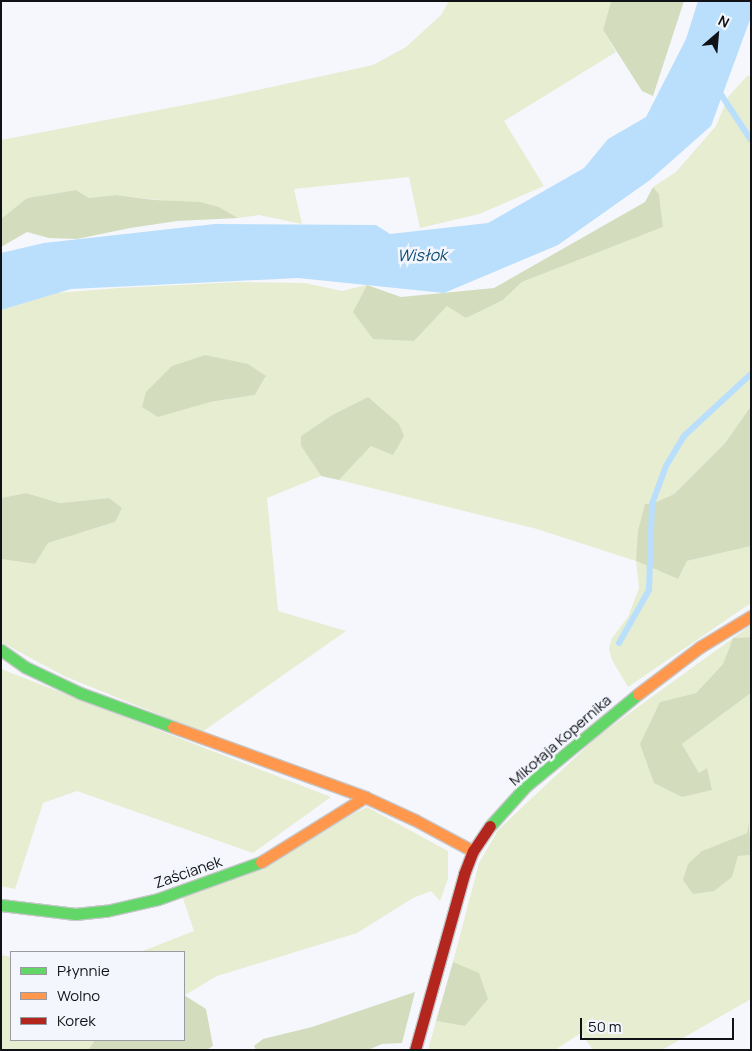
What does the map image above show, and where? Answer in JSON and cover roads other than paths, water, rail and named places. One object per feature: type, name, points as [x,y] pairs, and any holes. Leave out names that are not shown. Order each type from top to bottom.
[{"type":"street","name":"Mikołaja Kopernika","points":[[415,1050],[460,888],[473,851],[489,827],[526,786],[591,730],[700,647],[751,616]]},
{"type":"street","points":[[1,650],[25,666],[80,692],[365,797],[415,820],[473,851]]},
{"type":"street","name":"Zaścianek","points":[[1,905],[75,914],[106,911],[158,900],[261,862],[365,797]]},
{"type":"water","name":"Wisłok","points":[[698,1],[751,1],[751,17],[711,126],[650,180],[558,245],[444,293],[298,278],[71,289],[1,310],[1,253],[44,243],[215,224],[376,225],[390,234],[488,223],[584,168],[608,139],[646,117],[686,39]]},
{"type":"waterway","points":[[716,91],[720,93],[751,140]]},
{"type":"waterway","points":[[619,643],[649,590],[652,504],[666,466],[684,436],[751,374]]}]
